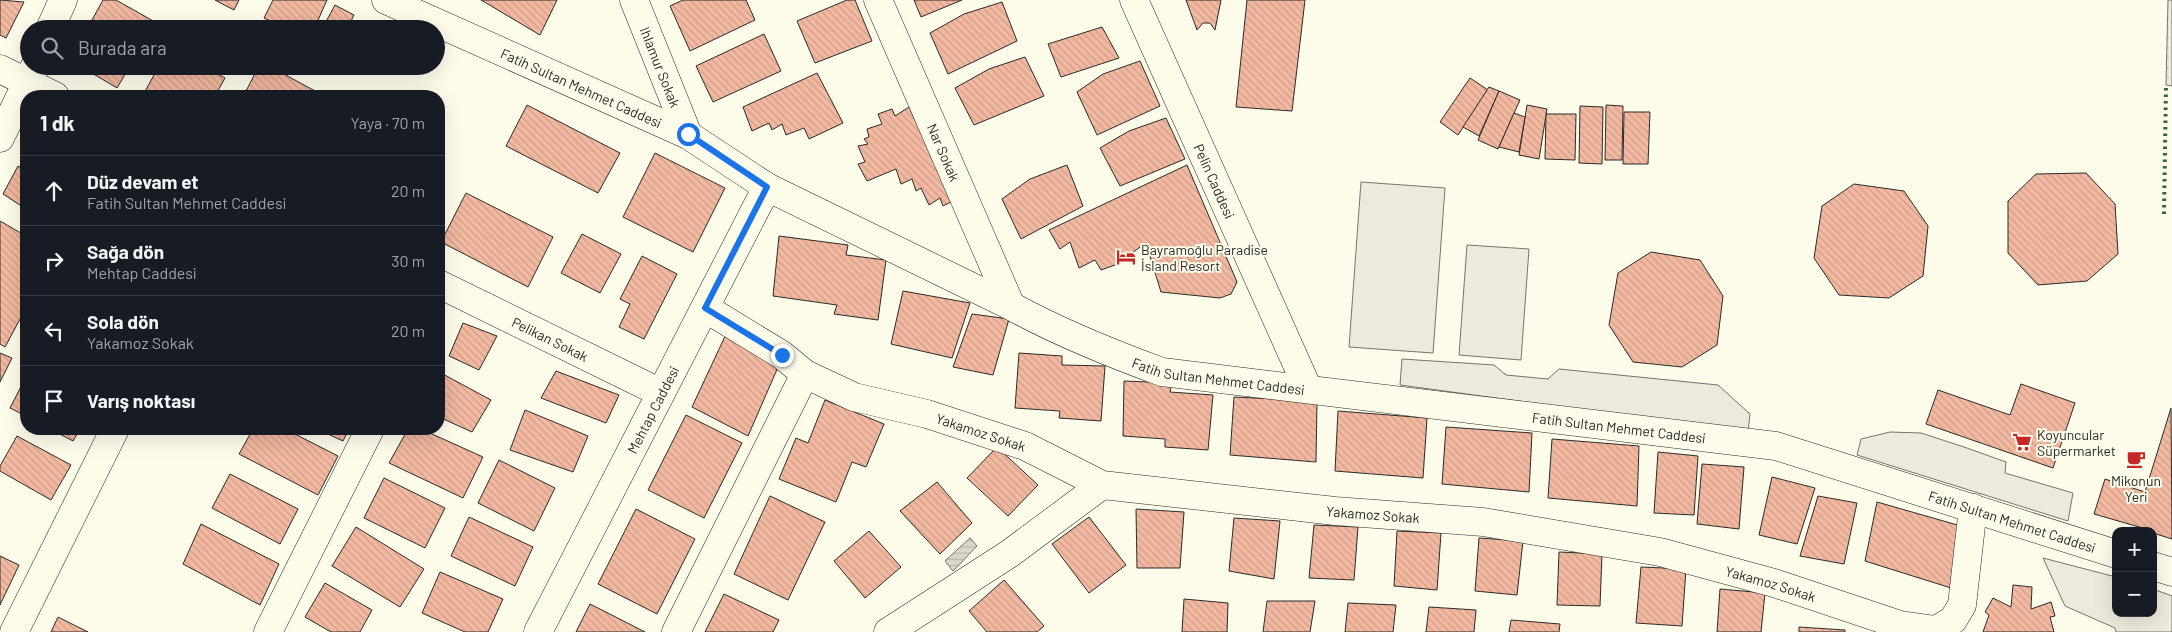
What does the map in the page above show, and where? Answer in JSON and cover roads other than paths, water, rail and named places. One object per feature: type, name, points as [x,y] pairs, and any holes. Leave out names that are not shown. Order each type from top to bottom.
[{"type":"street","points":[[54,20],[63,0]]},
{"type":"street","name":"Fatih Sultan Mehmet Caddesi","points":[[386,0],[431,20]]},
{"type":"street","name":"Ihlamur Sokak","points":[[634,0],[688,134]]},
{"type":"street","name":"Nar Sokak","points":[[878,0],[1011,306]]},
{"type":"street","name":"Pelin Caddesi","points":[[1134,0],[1308,389]]},
{"type":"street","name":"Fatih Sultan Mehmet Caddesi","points":[[445,26],[688,134],[767,187],[1011,306],[1044,324],[1100,349],[1162,372],[1776,446],[2112,553]]},
{"type":"street","points":[[0,69],[20,72]]},
{"type":"street","points":[[23,90],[31,75]]},
{"type":"street","points":[[32,75],[49,90]]},
{"type":"street","points":[[0,138],[20,97]]},
{"type":"street","name":"Mehtap Caddesi","points":[[538,632],[767,187]]},
{"type":"street","name":"Pelikan Sokak","points":[[445,289],[661,393]]},
{"type":"street","name":"Yakamoz Sokak","points":[[705,308],[782,355],[805,374],[854,397],[927,414],[1025,446],[1102,485],[1335,511],[1482,522],[1660,552],[1774,583],[1900,625],[1936,630],[1953,620],[1962,606],[1973,508]]},
{"type":"street","points":[[676,632],[805,374]]},
{"type":"street","points":[[14,632],[112,435]]},
{"type":"street","points":[[268,632],[367,435]]},
{"type":"street","points":[[888,632],[1009,554],[1102,485]]},
{"type":"street","points":[[2157,567],[2172,572]]},
{"type":"place","name":"Bayramoğlu Paradise İsland Resort","points":[[1126,257]]},
{"type":"place","name":"Koyuncular Süpermarket","points":[[2022,442]]},
{"type":"place","name":"Mikonun Yeri","points":[[2136,459]]}]
